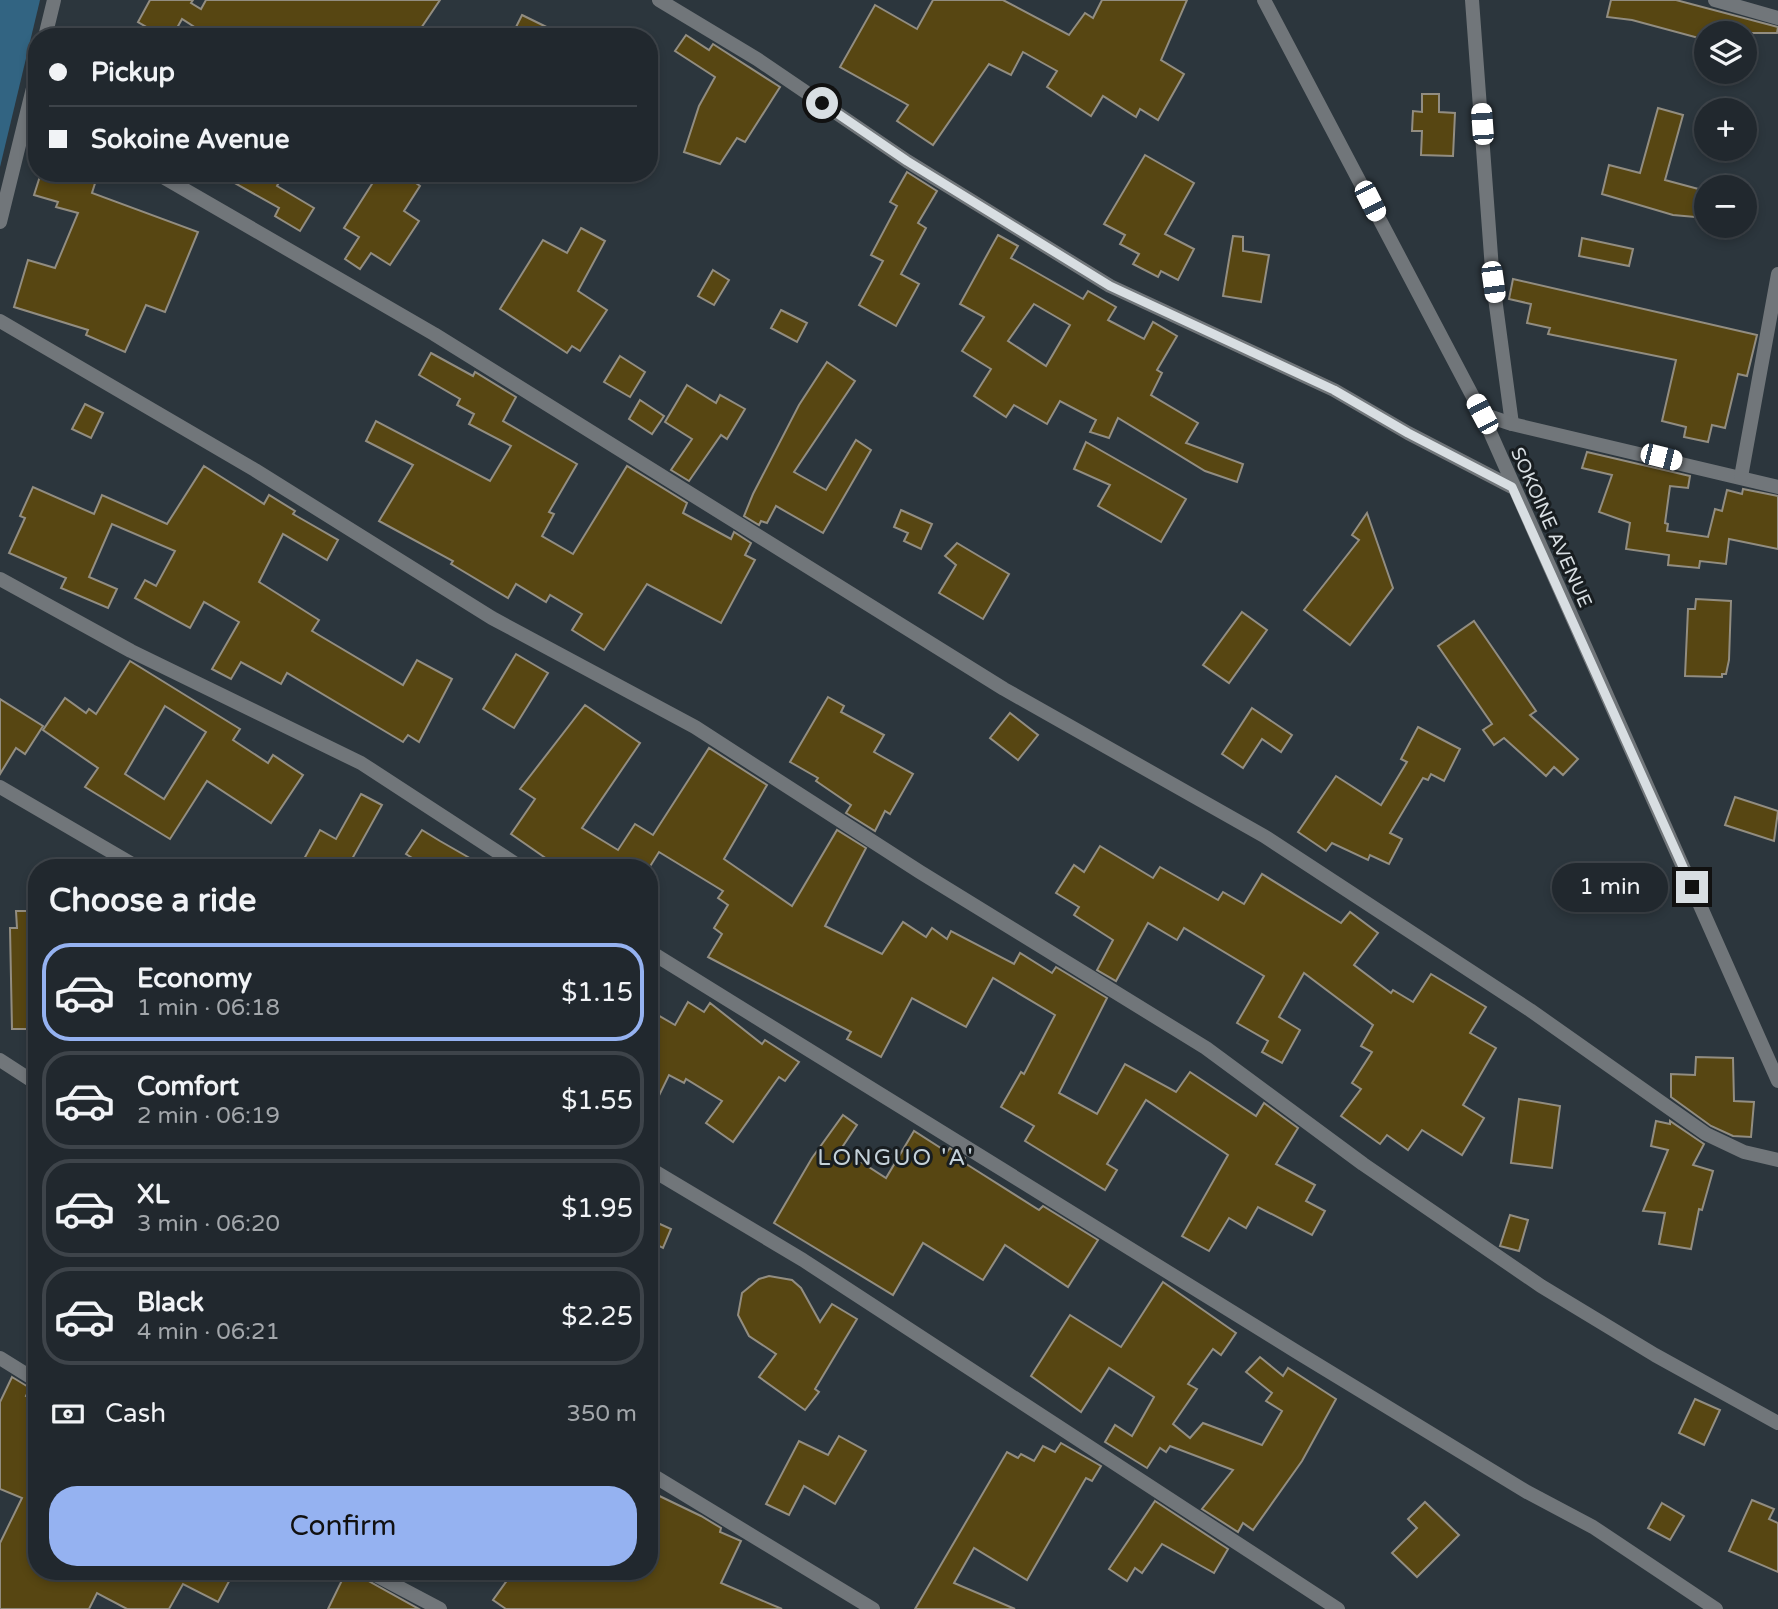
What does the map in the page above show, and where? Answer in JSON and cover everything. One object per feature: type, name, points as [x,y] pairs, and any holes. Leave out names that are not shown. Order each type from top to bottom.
[{"type":"street","points":[[47,28],[54,0]]},
{"type":"street","points":[[659,0],[757,59],[907,161],[1110,286],[1334,390],[1408,433],[1512,487]]},
{"type":"street","name":"SOKOINE AVENUE","points":[[1264,0],[1482,414],[1512,487],[1778,1081]]},
{"type":"street","points":[[1472,0],[1493,282],[1512,424]]},
{"type":"street","points":[[1715,0],[1778,18]]},
{"type":"street","points":[[0,222],[28,119]]},
{"type":"street","points":[[172,182],[434,334],[1004,689],[1265,836],[1520,1003],[1706,1134],[1744,1152],[1778,1160]]},
{"type":"street","points":[[1741,477],[1778,274]]},
{"type":"street","points":[[0,321],[255,470],[492,618],[695,727],[920,872],[1206,1048],[1363,1164],[1541,1286],[1655,1355],[1778,1423]]},
{"type":"street","points":[[1482,414],[1512,424],[1778,487]]},
{"type":"street","points":[[0,579],[131,651],[361,763],[508,859]]},
{"type":"street","points":[[0,787],[124,859]]},
{"type":"street","points":[[658,957],[1297,1352],[1527,1492],[1593,1527],[1716,1609]]},
{"type":"street","points":[[0,1060],[28,1078]]},
{"type":"street","points":[[658,1173],[803,1260],[1338,1609]]},
{"type":"street","points":[[0,1358],[28,1375]]},
{"type":"street","points":[[658,1478],[873,1609]]},
{"type":"street","points":[[385,1580],[440,1609]]},
{"type":"shaded area","points":[[0,0],[40,0],[33,28],[28,28],[28,50],[0,167]]},
{"type":"building","points":[[150,0],[193,0],[191,3],[201,9],[206,0],[440,0],[421,28],[196,28],[182,19],[177,28],[148,28],[138,22]]},
{"type":"building","points":[[933,0],[1003,0],[1069,35],[1085,13],[1093,18],[1102,0],[1187,0],[1161,60],[1184,74],[1158,120],[1140,109],[1136,117],[1103,96],[1091,116],[1047,87],[1057,71],[1023,52],[1011,75],[989,64],[933,145],[897,121],[908,105],[840,67],[875,5],[917,29]]},
{"type":"building","points":[[1611,0],[1676,0],[1755,21],[1694,21],[1694,37],[1632,20],[1607,17]]},
{"type":"building","points":[[522,15],[549,28],[516,28]]},
{"type":"building","points":[[1757,21],[1778,27],[1777,33],[1757,33]]},
{"type":"building","points":[[686,35],[709,50],[713,44],[780,87],[745,142],[737,138],[720,164],[684,152],[699,106],[715,77],[675,51]]},
{"type":"building","points":[[1422,94],[1439,94],[1439,112],[1455,113],[1453,156],[1421,155],[1422,131],[1412,131],[1413,111],[1422,112]]},
{"type":"building","points":[[1658,108],[1683,115],[1665,180],[1694,188],[1694,217],[1673,215],[1602,194],[1609,165],[1640,173]]},
{"type":"building","points":[[1145,155],[1194,183],[1165,234],[1194,249],[1178,280],[1161,271],[1158,277],[1133,264],[1139,254],[1120,244],[1125,235],[1104,224]]},
{"type":"building","points":[[907,172],[937,191],[918,223],[926,228],[901,274],[919,284],[896,326],[859,305],[883,261],[871,255],[897,206],[890,202]]},
{"type":"building","points":[[38,182],[95,182],[92,193],[198,232],[165,312],[146,305],[125,352],[86,335],[88,330],[14,307],[28,260],[55,268],[78,213],[56,207],[58,202],[34,195]]},
{"type":"building","points":[[233,182],[279,182],[277,186],[314,208],[300,231],[275,216],[279,208]]},
{"type":"building","points":[[373,182],[417,182],[420,186],[404,211],[419,221],[390,265],[371,253],[360,269],[345,259],[359,237],[344,228]]},
{"type":"building","points":[[581,228],[605,241],[578,291],[607,310],[580,351],[572,346],[567,353],[500,309],[543,240],[567,253]]},
{"type":"building","points":[[998,235],[1018,246],[1011,258],[1083,299],[1088,291],[1116,307],[1108,320],[1144,339],[1153,322],[1177,336],[1157,370],[1162,373],[1151,395],[1198,423],[1186,443],[1243,464],[1237,482],[1205,471],[1118,418],[1109,438],[1090,432],[1096,420],[1060,401],[1047,424],[1014,405],[1006,417],[974,396],[991,369],[962,351],[984,317],[960,304]],"holes":[[[1034,304],[1070,325],[1046,366],[1008,341]]]},
{"type":"building","points":[[1233,236],[1243,237],[1243,251],[1269,255],[1261,302],[1223,296]]},
{"type":"building","points":[[1582,238],[1633,249],[1629,266],[1579,256]]},
{"type":"building","points":[[713,270],[729,280],[714,305],[698,296]]},
{"type":"building","points":[[1513,279],[1757,335],[1747,376],[1738,374],[1725,428],[1712,425],[1708,442],[1684,437],[1686,427],[1662,421],[1676,360],[1548,334],[1550,328],[1527,323],[1531,304],[1509,299]]},
{"type":"building","points":[[781,310],[807,323],[797,342],[771,328]]},
{"type":"building","points":[[431,353],[473,376],[475,372],[516,397],[503,421],[577,464],[549,512],[554,514],[542,536],[573,554],[627,466],[687,503],[683,513],[731,539],[734,532],[751,543],[745,555],[755,560],[721,623],[647,584],[604,650],[572,630],[582,614],[550,595],[546,602],[516,584],[508,598],[451,564],[453,561],[379,521],[413,465],[366,441],[376,421],[490,481],[511,446],[469,424],[474,414],[457,405],[460,399],[419,375]]},
{"type":"building","points":[[620,356],[645,372],[630,397],[604,382]]},
{"type":"building","points":[[827,362],[855,381],[794,472],[826,490],[856,440],[871,450],[823,533],[776,506],[767,523],[761,521],[759,525],[744,516],[753,494],[799,405]]},
{"type":"building","points":[[687,385],[716,403],[720,395],[745,409],[727,439],[721,435],[689,481],[671,470],[692,439],[665,422]]},
{"type":"building","points":[[640,400],[664,416],[652,434],[629,419]]},
{"type":"building","points":[[85,404],[103,413],[91,438],[72,429]]},
{"type":"building","points":[[1086,442],[1186,499],[1161,542],[1098,506],[1110,485],[1074,469]]},
{"type":"building","points":[[1587,452],[1690,476],[1688,488],[1670,486],[1665,523],[1668,524],[1667,531],[1708,537],[1715,509],[1722,511],[1727,490],[1742,494],[1743,489],[1778,496],[1778,549],[1729,539],[1726,564],[1700,561],[1699,568],[1668,565],[1669,555],[1626,549],[1630,523],[1599,512],[1612,475],[1582,468]]},
{"type":"building","points":[[204,466],[264,504],[269,495],[295,511],[293,514],[338,540],[327,560],[283,534],[259,582],[319,620],[312,631],[403,685],[417,660],[452,679],[419,742],[408,735],[403,742],[287,673],[281,684],[241,662],[231,679],[212,669],[239,622],[204,602],[190,628],[135,598],[145,580],[156,586],[175,551],[112,524],[89,577],[117,589],[108,608],[61,588],[66,578],[9,553],[25,518],[20,516],[33,487],[94,514],[102,495],[167,524]]},
{"type":"building","points":[[901,510],[932,524],[921,549],[904,541],[908,533],[894,527]]},
{"type":"building","points":[[1367,513],[1393,588],[1350,645],[1304,610],[1359,540],[1352,535]]},
{"type":"building","points":[[957,543],[1009,574],[983,619],[939,593],[956,565],[945,556]]},
{"type":"building","points":[[1696,599],[1731,601],[1729,660],[1726,674],[1722,674],[1722,677],[1685,676],[1688,609],[1695,609]]},
{"type":"building","points":[[1242,612],[1267,630],[1229,683],[1203,665]]},
{"type":"building","points":[[1474,621],[1536,711],[1530,715],[1578,759],[1563,775],[1554,767],[1546,776],[1504,738],[1494,745],[1483,730],[1492,724],[1438,646]]},
{"type":"building","points":[[516,654],[548,673],[514,728],[483,709]]},
{"type":"building","points":[[130,661],[240,729],[233,740],[268,763],[273,755],[303,775],[271,823],[207,781],[170,839],[85,787],[98,768],[43,730],[65,698],[86,713],[89,709],[96,714]],"holes":[[[165,706],[206,732],[164,799],[125,774]]]},
{"type":"building","points":[[828,697],[844,706],[841,712],[884,735],[874,752],[913,774],[890,814],[885,811],[875,831],[846,813],[851,805],[816,781],[818,778],[790,762]]},
{"type":"building","points":[[0,699],[43,726],[25,754],[16,748],[0,774]]},
{"type":"building","points":[[585,705],[640,743],[582,828],[618,850],[635,824],[653,835],[709,748],[767,785],[724,859],[792,906],[837,830],[866,848],[825,926],[882,954],[903,922],[926,937],[932,928],[947,939],[951,931],[1014,964],[1020,953],[1052,973],[1056,967],[1107,998],[1059,1093],[1097,1114],[1125,1064],[1176,1092],[1190,1072],[1256,1116],[1264,1103],[1298,1128],[1276,1164],[1315,1185],[1306,1201],[1325,1211],[1312,1235],[1258,1207],[1246,1228],[1229,1218],[1209,1251],[1182,1236],[1228,1155],[1146,1100],[1107,1164],[1117,1170],[1105,1190],[1025,1141],[1034,1126],[1001,1107],[1021,1072],[1024,1074],[1055,1015],[993,978],[966,1027],[912,998],[881,1057],[847,1039],[851,1032],[708,957],[722,934],[714,928],[728,905],[718,898],[723,891],[659,852],[655,859],[547,859],[511,834],[535,799],[520,789]]},
{"type":"building","points":[[1252,708],[1292,735],[1281,752],[1262,739],[1243,768],[1222,754]]},
{"type":"building","points":[[1010,713],[1038,735],[1018,760],[990,738]]},
{"type":"building","points":[[1418,727],[1460,749],[1444,781],[1431,774],[1428,780],[1423,778],[1390,833],[1402,839],[1389,864],[1370,855],[1368,860],[1332,843],[1326,851],[1298,832],[1336,776],[1381,805],[1407,762],[1401,759]]},
{"type":"building","points":[[361,794],[382,805],[352,859],[304,859],[320,830],[336,839]]},
{"type":"building","points":[[1735,797],[1778,811],[1774,841],[1725,825]]},
{"type":"building","points":[[422,830],[472,859],[414,859],[406,854]]},
{"type":"building","points":[[1100,846],[1153,878],[1160,867],[1218,900],[1223,892],[1244,904],[1262,874],[1341,923],[1350,912],[1378,933],[1354,965],[1391,993],[1393,990],[1413,1002],[1431,974],[1486,1007],[1470,1033],[1496,1048],[1463,1105],[1484,1118],[1462,1155],[1422,1130],[1408,1150],[1387,1135],[1380,1144],[1341,1116],[1361,1089],[1352,1083],[1372,1052],[1361,1046],[1373,1025],[1304,973],[1279,1017],[1300,1030],[1282,1063],[1262,1052],[1268,1041],[1237,1023],[1264,976],[1184,928],[1177,940],[1148,923],[1116,981],[1097,970],[1113,940],[1074,915],[1079,907],[1056,893],[1074,865],[1084,872]]},
{"type":"building","points":[[16,911],[28,911],[28,1029],[12,1029],[10,928],[17,928]]},
{"type":"building","points":[[688,1002],[704,1012],[710,1003],[762,1044],[765,1040],[799,1062],[785,1081],[779,1077],[733,1142],[706,1123],[722,1101],[686,1079],[684,1083],[669,1075],[658,1098],[658,1015],[675,1025]]},
{"type":"building","points":[[1696,1057],[1733,1058],[1734,1101],[1754,1102],[1751,1137],[1733,1136],[1711,1126],[1671,1097],[1671,1074],[1695,1075]]},
{"type":"building","points":[[1519,1099],[1560,1106],[1552,1168],[1511,1163]]},
{"type":"building","points":[[843,1115],[857,1125],[841,1149],[886,1178],[914,1131],[947,1152],[950,1148],[965,1158],[963,1162],[1039,1210],[1043,1206],[1098,1240],[1068,1287],[1005,1245],[983,1280],[923,1243],[893,1295],[774,1223],[812,1158]]},
{"type":"building","points":[[1656,1121],[1670,1124],[1670,1121],[1704,1144],[1693,1165],[1713,1171],[1702,1210],[1699,1209],[1691,1249],[1659,1244],[1665,1213],[1643,1211],[1668,1150],[1651,1146]]},
{"type":"building","points":[[1510,1215],[1528,1220],[1519,1251],[1500,1246]]},
{"type":"building","points":[[658,1223],[671,1229],[663,1248],[658,1246]]},
{"type":"building","points":[[769,1276],[792,1280],[801,1288],[820,1322],[832,1304],[857,1319],[815,1389],[819,1392],[805,1410],[759,1377],[776,1354],[749,1336],[738,1315],[742,1293],[759,1279]]},
{"type":"building","points":[[1163,1282],[1236,1333],[1221,1355],[1213,1349],[1188,1384],[1197,1389],[1173,1424],[1190,1438],[1203,1423],[1262,1445],[1282,1411],[1266,1401],[1272,1393],[1246,1372],[1260,1357],[1283,1376],[1288,1368],[1336,1399],[1302,1461],[1253,1530],[1243,1523],[1238,1532],[1202,1509],[1233,1470],[1170,1446],[1166,1452],[1160,1448],[1147,1468],[1105,1442],[1115,1425],[1132,1436],[1154,1397],[1109,1368],[1081,1412],[1031,1376],[1070,1315],[1121,1347]]},
{"type":"building","points":[[12,1377],[28,1387],[28,1580],[230,1580],[218,1602],[183,1584],[169,1609],[127,1609],[97,1593],[89,1609],[0,1609],[0,1543],[22,1498],[0,1489],[0,1402]]},
{"type":"building","points":[[1695,1399],[1720,1410],[1704,1445],[1679,1433]]},
{"type":"building","points":[[839,1436],[866,1451],[835,1504],[804,1486],[789,1515],[766,1504],[799,1441],[828,1455]]},
{"type":"building","points":[[1061,1443],[1101,1466],[1092,1481],[1086,1478],[1027,1580],[974,1548],[954,1583],[1015,1609],[915,1609],[1007,1452],[1018,1458],[1021,1454],[1034,1461],[1043,1446],[1055,1452]]},
{"type":"building","points":[[658,1495],[701,1516],[721,1528],[720,1532],[741,1541],[721,1583],[782,1609],[506,1609],[493,1600],[507,1580],[658,1580]]},
{"type":"building","points":[[1752,1500],[1774,1509],[1769,1519],[1778,1523],[1778,1572],[1729,1551]]},
{"type":"building","points":[[1155,1501],[1228,1549],[1214,1573],[1162,1544],[1142,1573],[1135,1568],[1127,1581],[1109,1569]]},
{"type":"building","points":[[1425,1502],[1459,1535],[1417,1577],[1392,1553],[1417,1528],[1408,1519]]},
{"type":"building","points":[[1662,1503],[1684,1516],[1670,1540],[1648,1528]]},
{"type":"building","points":[[342,1580],[367,1580],[419,1609],[328,1609]]},
{"type":"district","name":"LONGUO 'A'","points":[[896,1157]]},
{"type":"route","points":[[822,103],[907,161],[1110,286],[1334,390],[1408,433],[1512,487],[1692,887]]}]
